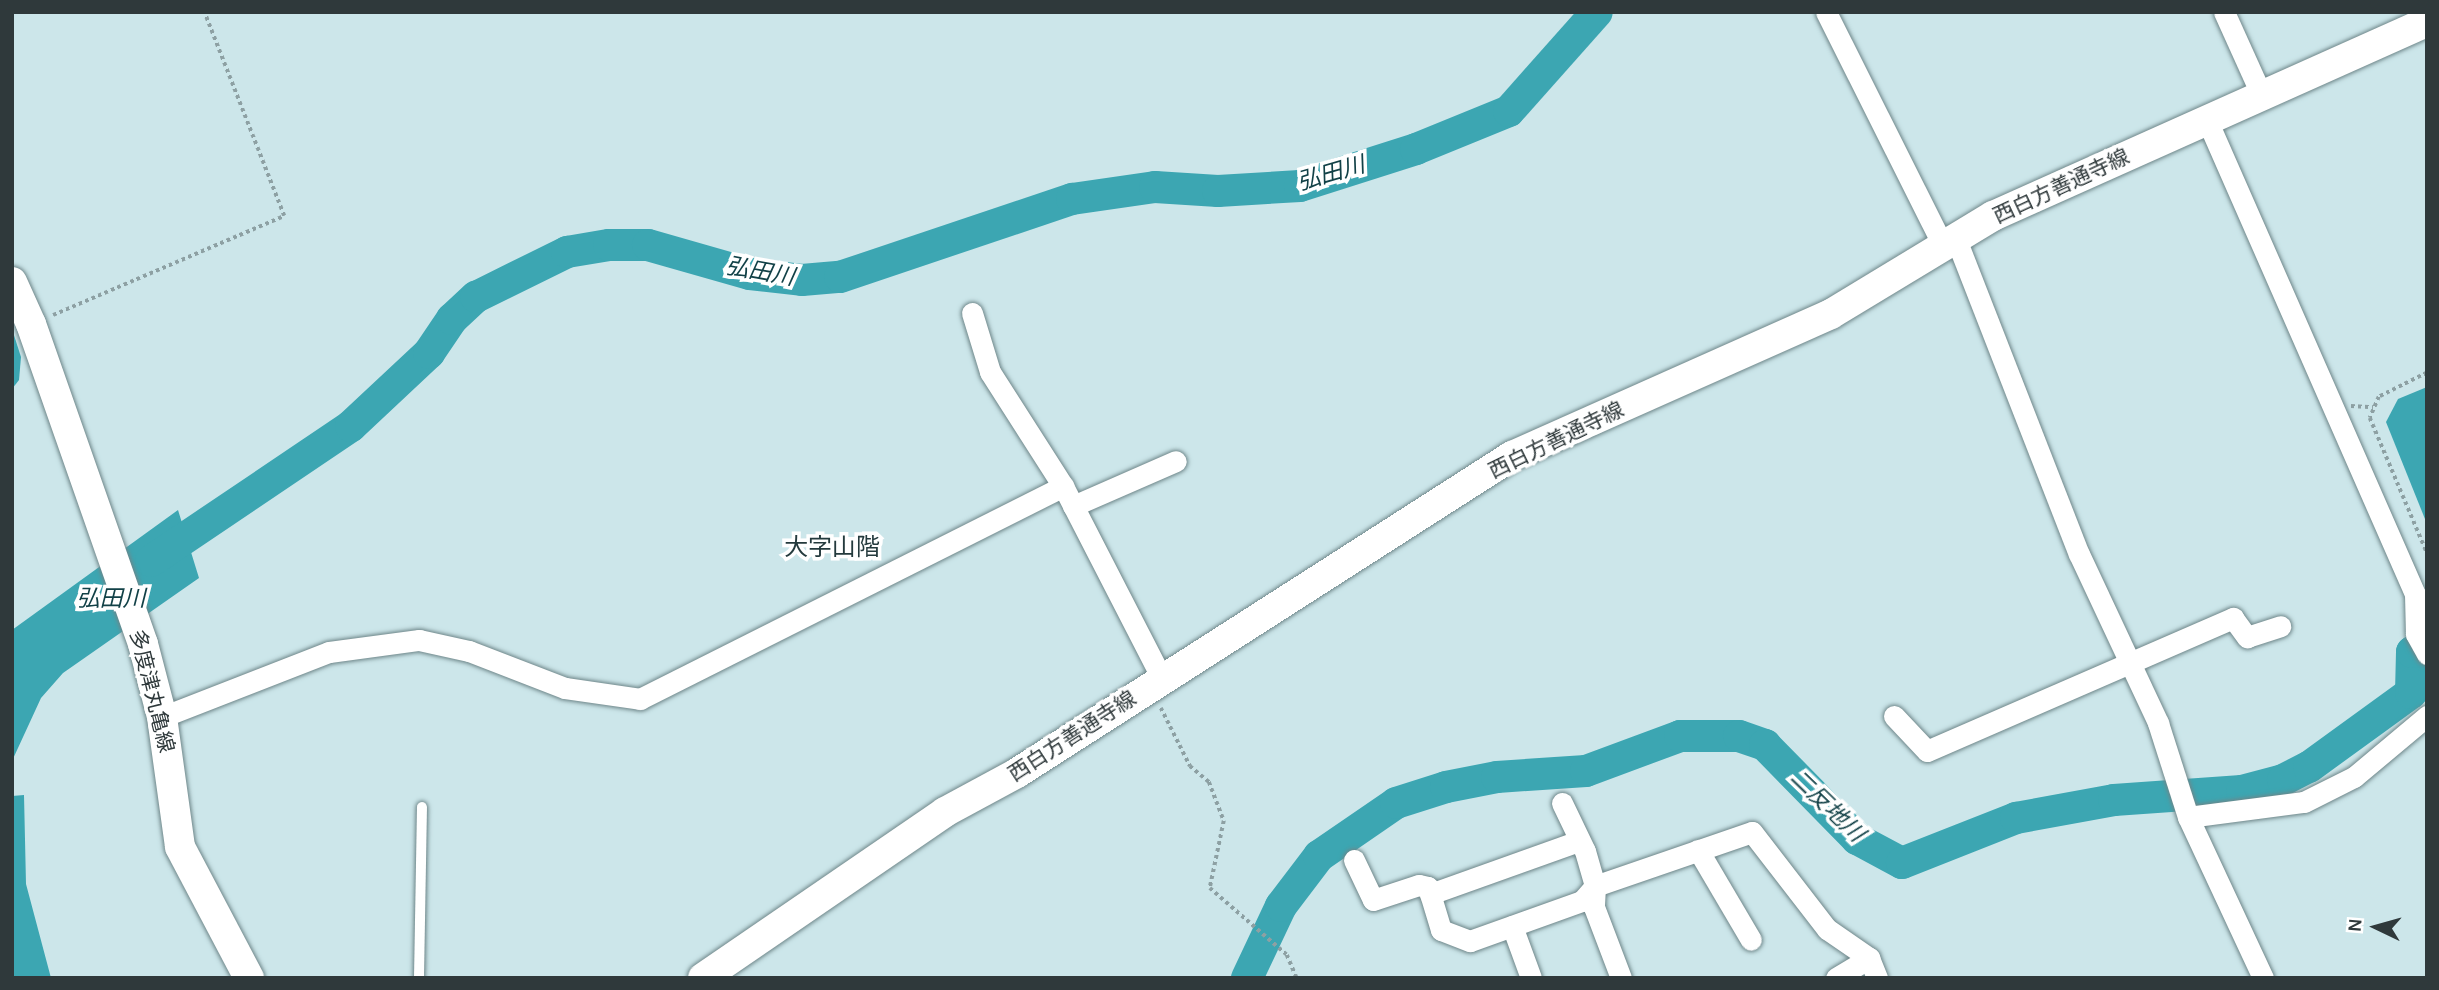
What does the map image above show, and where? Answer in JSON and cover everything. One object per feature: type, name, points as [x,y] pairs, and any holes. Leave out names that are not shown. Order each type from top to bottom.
[{"type":"main road","name":"西白方善通寺線","points":[[703,978],[934,819],[1017,773],[1161,677],[1512,456],[1831,314],[1993,216],[2427,22]]},
{"type":"main road","name":"多度津丸亀線","points":[[12,282],[31,324],[143,644],[162,717],[180,847],[249,978]]},
{"type":"street","points":[[1826,12],[1950,242],[2074,541],[2158,723],[2171,775],[2188,816],[2263,978]]},
{"type":"street","points":[[2224,12],[2262,96]]},
{"type":"street","points":[[2207,120],[2415,594],[2416,634],[2427,654]]},
{"type":"street","points":[[972,313],[990,372],[1063,486],[1161,677]]},
{"type":"street","points":[[1073,506],[1176,461]]},
{"type":"street","points":[[162,717],[329,652],[419,640],[469,651],[565,688],[640,699],[1063,486]]},
{"type":"street","points":[[1894,716],[1927,751],[2233,618],[2247,637],[2280,626]]},
{"type":"street","points":[[2188,816],[2304,802],[2354,777],[2427,716]]},
{"type":"street","points":[[1562,803],[1595,886],[1594,907],[1621,978]]},
{"type":"street","points":[[1354,860],[1373,901],[1419,885],[1428,887],[1441,930],[1470,940],[1583,901],[1595,886],[1752,832],[1827,929],[1869,958],[1877,978]]},
{"type":"street","points":[[1430,894],[1579,841]]},
{"type":"street","points":[[1698,850],[1751,940]]},
{"type":"street","points":[[1512,926],[1531,978]]},
{"type":"street","points":[[1836,978],[1869,958]]},
{"type":"lane","points":[[419,978],[422,807]]},
{"type":"path","points":[[31,324],[284,216],[204,12]]},
{"type":"path","points":[[2427,373],[2379,397],[2370,418],[2427,553]]},
{"type":"path","points":[[1161,677],[1161,709],[1190,766],[1209,782],[1224,821],[1210,888],[1287,955],[1297,978]]},
{"type":"water","points":[[12,329],[21,357],[19,380],[12,389]]},
{"type":"water","points":[[2427,387],[2427,524],[2386,422],[2398,399]]},
{"type":"water","name":"弘田川","points":[[178,510],[199,578],[63,673],[41,698],[12,761],[12,630]]},
{"type":"water","points":[[24,795],[26,884],[51,978],[12,978],[12,796]]},
{"type":"waterway","name":"弘田川","points":[[151,561],[351,426],[429,353],[452,319],[476,297],[567,252],[609,245],[648,245],[750,274],[802,280],[840,277],[1072,199],[1155,187],[1218,191],[1300,186],[1416,149],[1509,111],[1597,12]]},
{"type":"waterway","name":"二反地川","points":[[1247,978],[1281,906],[1319,856],[1396,803],[1446,787],[1497,777],[1586,771],[1680,736],[1739,736],[1765,745],[1857,839],[1902,863],[2016,818],[2114,800],[2242,791],[2283,780],[2309,767],[2411,693],[2412,652],[2427,643]]},
{"type":"district","name":"大字山階","points":[[832,548]]}]
